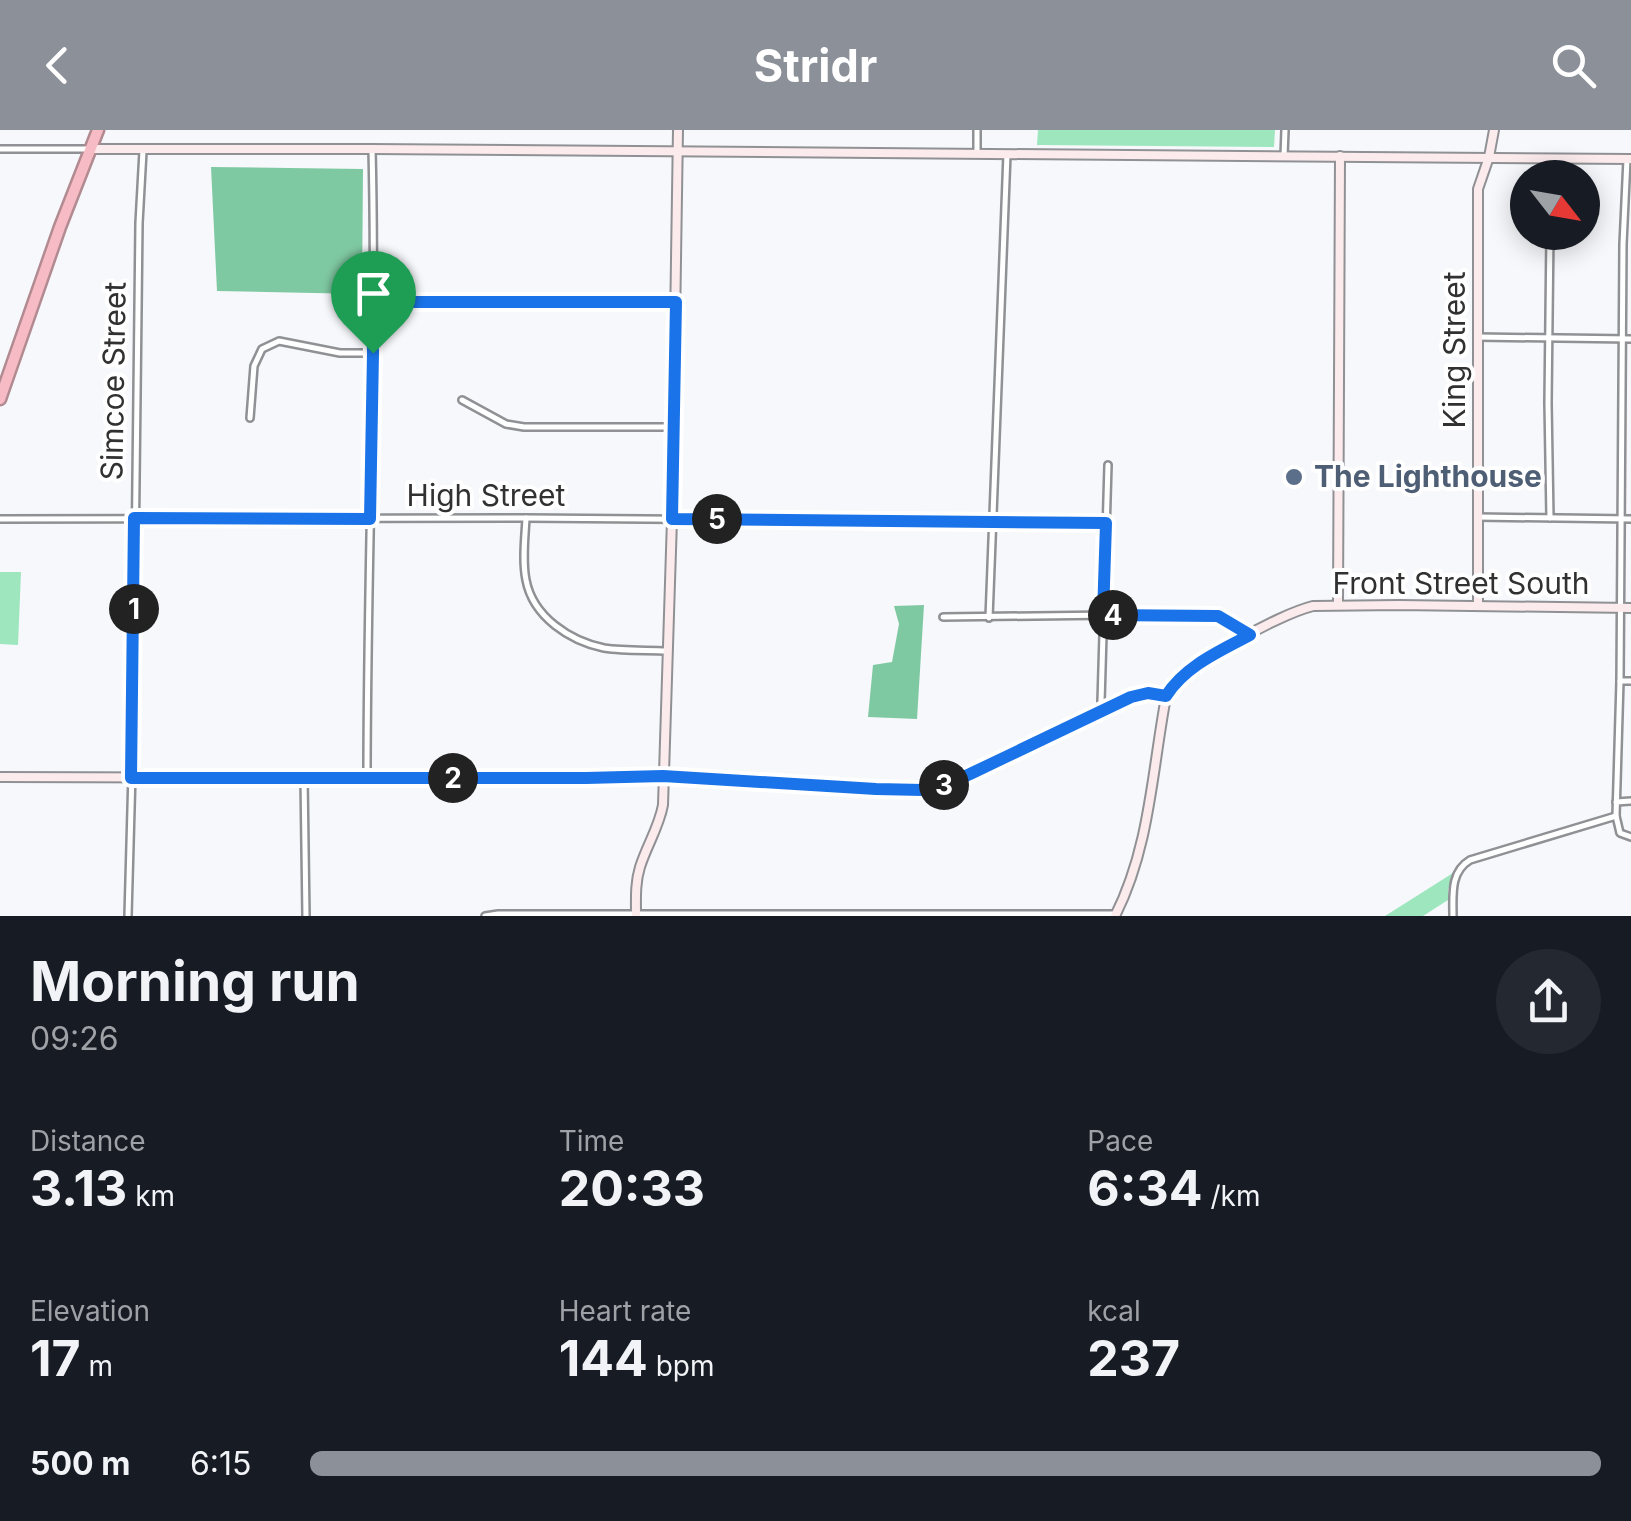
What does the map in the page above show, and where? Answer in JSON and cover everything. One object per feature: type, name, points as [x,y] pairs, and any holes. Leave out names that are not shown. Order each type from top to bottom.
[{"type":"highway","points":[[0,399],[98,130]]},
{"type":"street","points":[[636,914],[639,872],[660,822],[663,776],[672,519],[678,130]]},
{"type":"street","points":[[977,154],[978,130]]},
{"type":"street","points":[[1284,156],[1285,130]]},
{"type":"street","name":"King Street","points":[[1478,606],[1478,188],[1490,157],[1494,130]]},
{"type":"street","name":"Simcoe Street","points":[[128,916],[139,223],[144,148]]},
{"type":"street","points":[[0,150],[372,148],[1629,159],[1623,244],[1627,339],[1616,816],[1620,833],[1631,837]]},
{"type":"street","points":[[367,778],[372,148]]},
{"type":"street","points":[[989,618],[1007,154]]},
{"type":"street","points":[[1338,606],[1340,156]]},
{"type":"street","points":[[1550,250],[1550,518]]},
{"type":"street","points":[[372,302],[676,302]]},
{"type":"street","points":[[1477,336],[1627,339]]},
{"type":"street","points":[[250,418],[254,366],[262,349],[278,341],[340,352],[373,353]]},
{"type":"street","points":[[462,400],[506,424],[673,428]]},
{"type":"street","points":[[1104,710],[1101,702],[1108,465]]},
{"type":"street","points":[[1477,516],[1631,518]]},
{"type":"street","points":[[526,518],[526,582],[535,604],[550,621],[590,644],[666,651]]},
{"type":"street","name":"High Street","points":[[0,520],[526,518],[1106,523]]},
{"type":"street","name":"Front Street South","points":[[1166,696],[1194,667],[1308,607],[1631,608]]},
{"type":"street","points":[[943,618],[1218,616],[1250,635]]},
{"type":"street","points":[[1620,680],[1631,680]]},
{"type":"street","points":[[0,777],[663,776],[923,790],[943,786],[1145,693],[1166,696],[1140,854],[1115,915],[485,916]]},
{"type":"street","points":[[304,778],[306,916]]},
{"type":"street","points":[[1616,802],[1631,801]]},
{"type":"street","points":[[1453,916],[1454,880],[1462,865],[1470,860],[1616,816]]},
{"type":"green space","points":[[1038,130],[1275,130],[1274,147],[1037,145]]},
{"type":"green space","points":[[211,167],[363,169],[362,294],[217,291]]},
{"type":"green space","points":[[0,572],[21,572],[18,645],[0,644]]},
{"type":"green space","points":[[924,605],[917,719],[868,717],[873,665],[892,662],[899,624],[894,606]]},
{"type":"green space","points":[[1453,873],[1448,900],[1423,916],[1385,916]]},
{"type":"place","name":"The Lighthouse","points":[[1294,477]]},
{"type":"route","points":[[372,302],[676,302],[672,519],[1106,523],[1103,615],[1218,616],[1250,635],[1194,667],[1166,696],[1148,693],[1131,697],[970,774],[923,790],[663,776],[131,778],[134,518],[370,519],[373,353],[372,302]]}]
